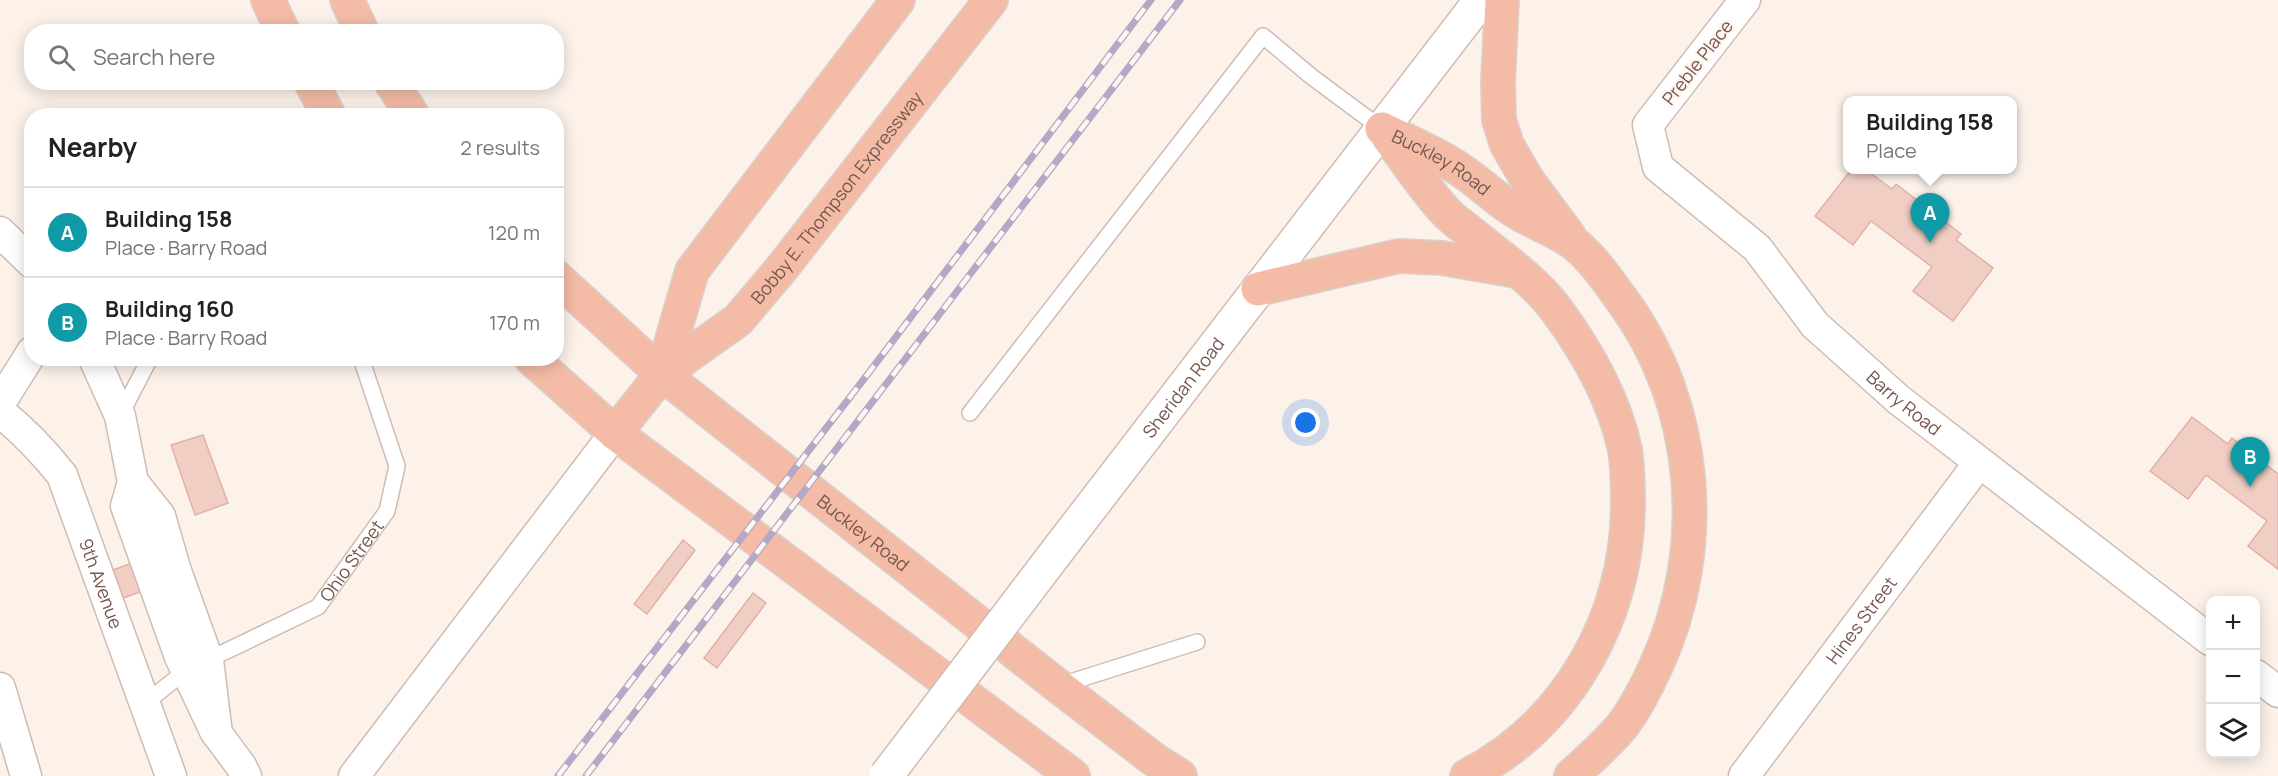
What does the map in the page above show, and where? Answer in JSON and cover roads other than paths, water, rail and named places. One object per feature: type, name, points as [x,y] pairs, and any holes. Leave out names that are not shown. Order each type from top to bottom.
[{"type":"highway","points":[[268,0],[279,24]]},
{"type":"highway","points":[[347,0],[358,24]]},
{"type":"highway","name":"Bobby E. Thompson Expressway","points":[[662,374],[692,271],[898,0]]},
{"type":"highway","name":"Bobby E. Thompson Expressway","points":[[615,433],[662,374],[738,320],[782,268],[992,0]]},
{"type":"highway","points":[[1502,0],[1498,82],[1499,120],[1507,145],[1528,181],[1575,244]]},
{"type":"highway","points":[[315,90],[325,108]]},
{"type":"highway","points":[[396,90],[408,108]]},
{"type":"highway","name":"Buckley Road","points":[[1382,129],[1461,170],[1513,210],[1575,244],[1607,279],[1642,328],[1664,374],[1680,424],[1688,468],[1690,531],[1684,584],[1670,635],[1648,684],[1623,724],[1571,776]]},
{"type":"highway","name":"Buckley Road","points":[[1382,129],[1447,213],[1519,272],[1554,306],[1579,342],[1599,377],[1614,410],[1625,451],[1628,479],[1625,553],[1612,607],[1597,643],[1573,683],[1544,718],[1504,753],[1467,776]]},
{"type":"highway","points":[[1258,289],[1400,256],[1442,258],[1519,272]]},
{"type":"highway","name":"Buckley Road","points":[[564,284],[662,374],[1058,686],[1156,761],[1180,776]]},
{"type":"highway","points":[[540,366],[615,433],[1073,776]]},
{"type":"main road","name":"Sheridan Road","points":[[886,776],[1481,0]]},
{"type":"street","name":"Preble Place","points":[[1648,124],[1745,0]]},
{"type":"street","name":"Barry Road","points":[[1648,124],[1658,167],[1757,248],[1815,325],[1899,400],[2206,636]]},
{"type":"street","points":[[0,232],[24,255]]},
{"type":"street","points":[[0,403],[24,365]]},
{"type":"street","points":[[98,366],[120,416],[133,483],[160,516],[176,568],[197,665],[217,734],[246,776]]},
{"type":"street","name":"9th Avenue","points":[[0,412],[41,448],[62,475],[171,776]]},
{"type":"street","points":[[354,776],[615,433]]},
{"type":"street","name":"Hines Street","points":[[1744,776],[1979,463]]},
{"type":"street","points":[[2260,678],[2278,692]]},
{"type":"street","points":[[0,688],[26,776]]},
{"type":"lane","points":[[970,413],[1263,36],[1312,77],[1382,129]]},
{"type":"lane","points":[[120,416],[146,366]]},
{"type":"lane","name":"Ohio Street","points":[[145,704],[197,665],[318,607],[387,511],[397,466],[364,366]]},
{"type":"lane","points":[[1058,686],[1197,642]]},
{"type":"railway","points":[[558,776],[864,379],[1151,0]]},
{"type":"railway","points":[[586,776],[1180,0]]},
{"type":"place","name":"Building 158","points":[[1930,243]]},
{"type":"place","name":"Building 160","points":[[2250,487]]}]
